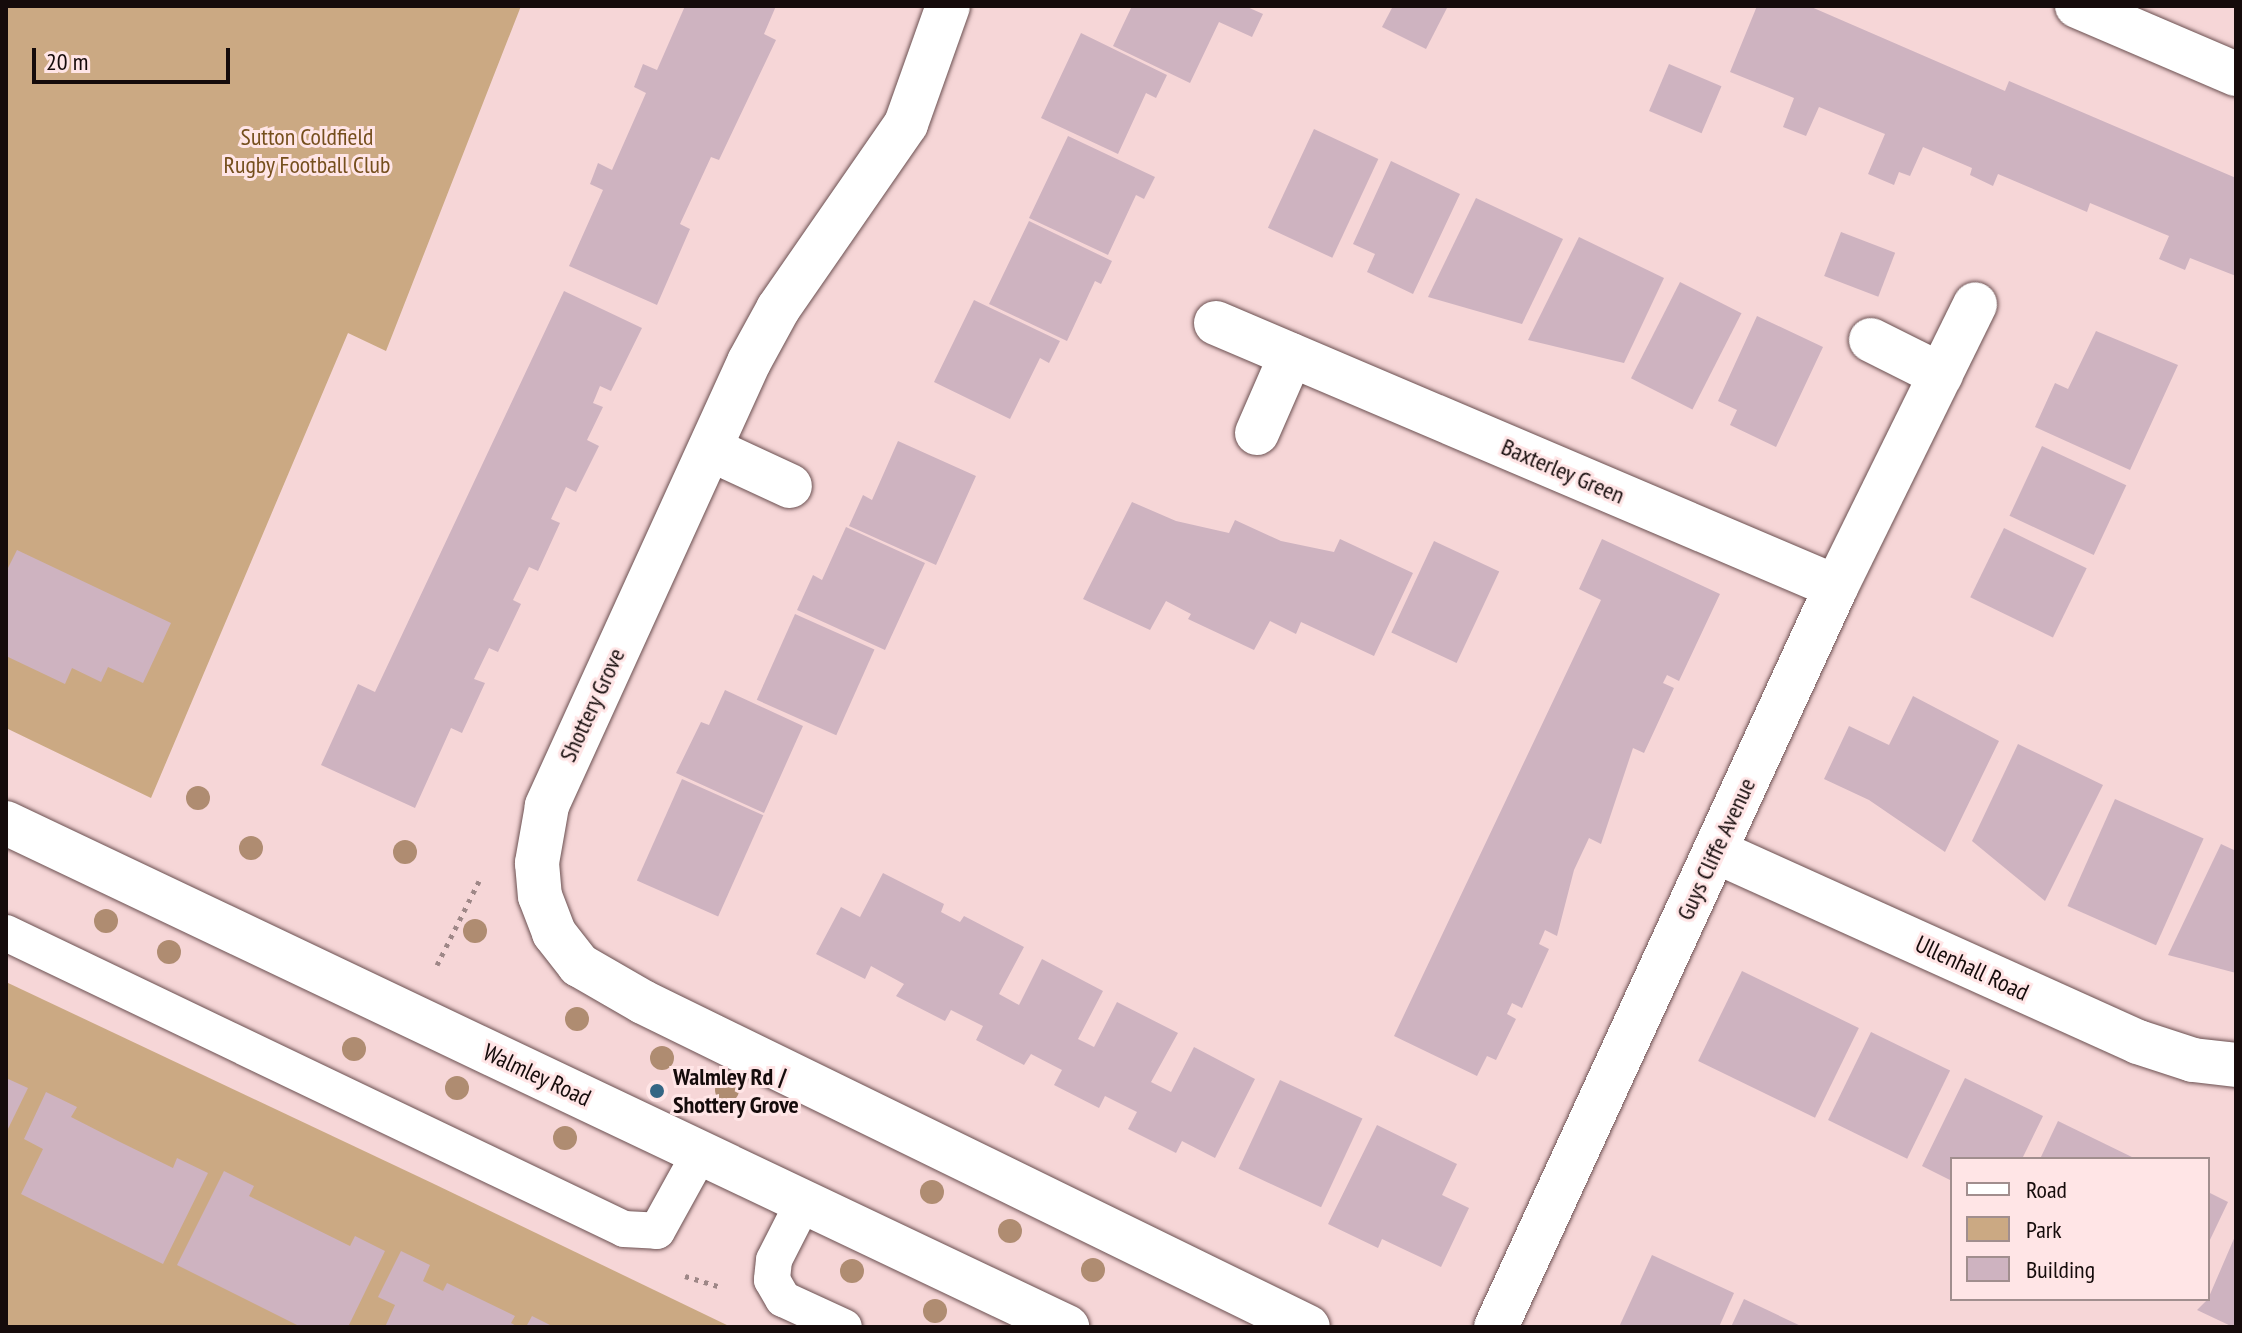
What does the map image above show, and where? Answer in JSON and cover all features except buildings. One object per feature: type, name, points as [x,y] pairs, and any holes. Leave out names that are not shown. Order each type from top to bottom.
[{"type":"street","name":"Shottery Grove","points":[[948,6],[906,124],[778,309],[558,780],[540,832],[540,896],[554,933],[579,965],[643,1002],[1308,1327]]},
{"type":"street","points":[[2077,6],[2236,74]]},
{"type":"street","name":"Guys Cliffe Avenue","points":[[1496,1327],[1836,587],[1975,304]]},
{"type":"street","name":"Baxterley Green","points":[[1216,323],[1836,587]]},
{"type":"street","points":[[1871,340],[1941,375]]},
{"type":"street","points":[[1257,433],[1291,355]]},
{"type":"street","points":[[710,449],[790,486]]},
{"type":"street","name":"Walmley Road","points":[[6,823],[1067,1327]]},
{"type":"street","name":"Ullenhall Road","points":[[1715,851],[2138,1042],[2193,1060],[2236,1065]]},
{"type":"lane","points":[[6,933],[624,1229],[657,1231],[700,1153]]},
{"type":"lane","points":[[804,1201],[774,1260],[772,1280],[783,1299],[844,1327]]},
{"type":"path","points":[[412,1016],[482,874]]},
{"type":"path","points":[[624,1229],[692,1281],[783,1299]]},
{"type":"green space","name":"Sutton Coldfield Rugby Football Club","points":[[6,6],[521,6],[386,351],[348,333],[151,798],[6,728]]},
{"type":"green space","points":[[6,982],[432,1183],[731,1327],[6,1327]]},
{"type":"place","name":"Walmley Rd / Shottery Grove","points":[[657,1091]]}]
